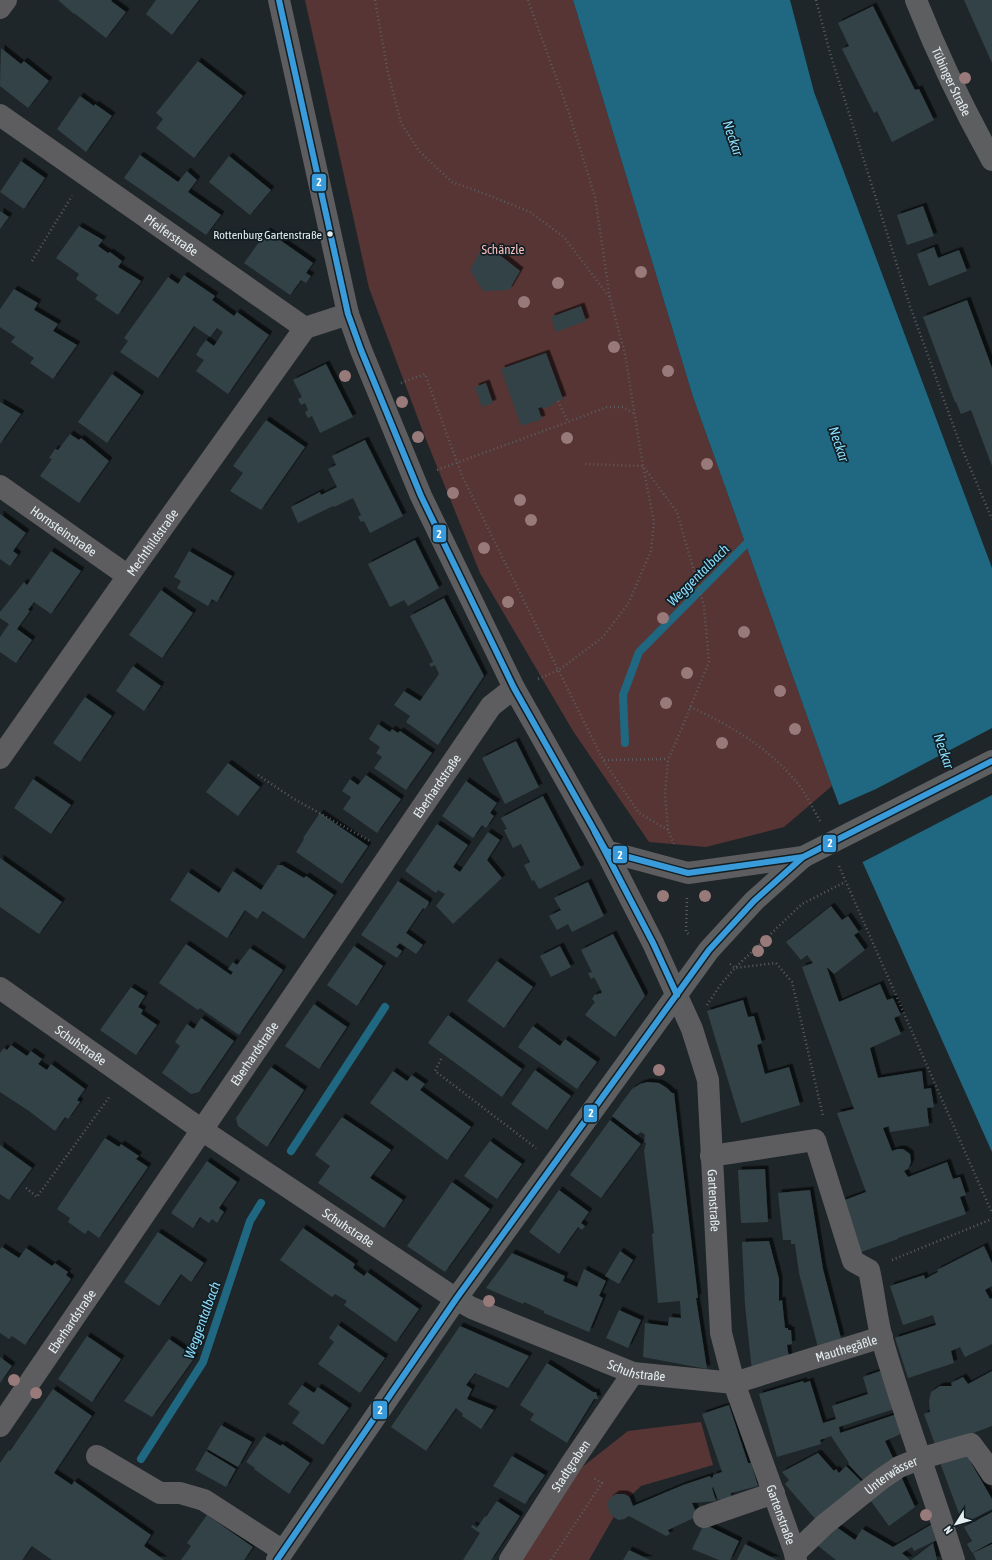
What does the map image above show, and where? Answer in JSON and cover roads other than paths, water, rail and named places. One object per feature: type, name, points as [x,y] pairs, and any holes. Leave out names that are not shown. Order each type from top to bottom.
[{"type":"main road","name":"Tübinger Straße","points":[[916,0],[934,46],[960,101],[992,160]]},
{"type":"main road","points":[[280,1555],[456,1299],[709,950],[743,912],[808,855],[992,760]]},
{"type":"street","points":[[0,8],[6,0]]},
{"type":"street","name":"Gartenstraße","points":[[280,0],[348,314],[378,392],[421,496],[514,688],[606,851],[653,943],[692,1029],[708,1080],[721,1333],[734,1383],[796,1556]]},
{"type":"street","name":"Pfeiferstraße","points":[[0,115],[306,328]]},
{"type":"street","points":[[306,328],[348,314]]},
{"type":"street","name":"Mechthildstraße","points":[[1,753],[306,328]]},
{"type":"street","name":"Hornsteinstraße","points":[[0,486],[128,576]]},
{"type":"street","name":"Eberhardstraße","points":[[0,1426],[491,706],[514,688]]},
{"type":"street","points":[[606,851],[688,873],[808,855]]},
{"type":"street","name":"Schuhstraße","points":[[0,988],[202,1130],[456,1299],[472,1308],[633,1373],[734,1383]]},
{"type":"street","points":[[711,1156],[815,1140],[853,1261],[869,1270],[882,1337]]},
{"type":"street","name":"Mauthegäßle","points":[[734,1383],[882,1337],[919,1459],[942,1520],[954,1560]]},
{"type":"street","name":"Stadtgraben","points":[[510,1560],[571,1464],[633,1373]]},
{"type":"street","name":"Unterwässer","points":[[796,1556],[824,1525],[880,1480],[899,1467],[919,1459],[971,1444],[992,1474]]},
{"type":"street","points":[[97,1456],[160,1493],[180,1493],[204,1500],[280,1555]]},
{"type":"street","points":[[704,1517],[774,1493]]},
{"type":"water","name":"Neckar","points":[[573,0],[790,0],[814,92],[992,568],[992,1152],[850,834],[832,786],[693,397]]},
{"type":"waterway","name":"Weggentalbach","points":[[625,743],[623,695],[639,652],[753,537]]},
{"type":"waterway","name":"Weggentalbach","points":[[291,1151],[385,1007]]},
{"type":"waterway","name":"Weggentalbach","points":[[141,1459],[203,1362],[250,1221],[261,1203]]},
{"type":"place","name":"Rottenburg Gartenstraße","points":[[330,234]]},
{"type":"park label","name":"Schänzle","points":[[503,249]]}]
